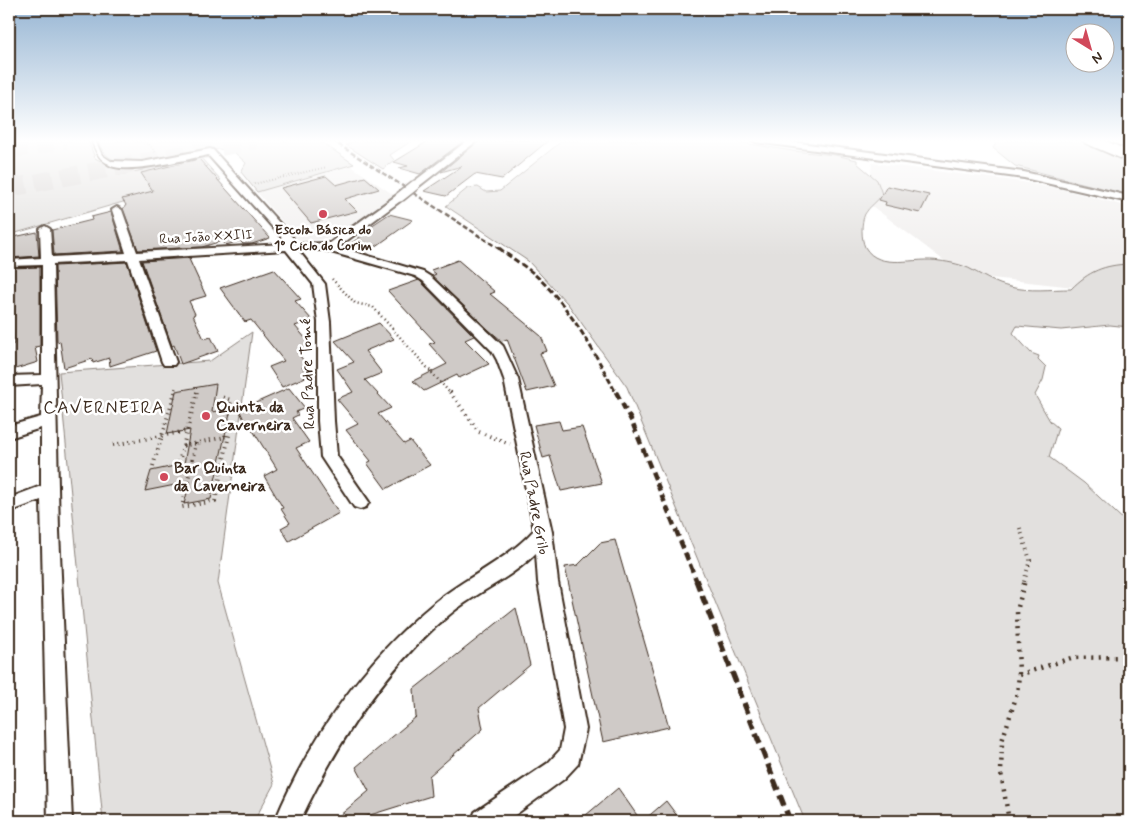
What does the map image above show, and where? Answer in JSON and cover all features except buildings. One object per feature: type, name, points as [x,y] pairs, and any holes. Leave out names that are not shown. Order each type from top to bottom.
[{"type":"street","name":"Rua Padre Tomé","points":[[234,179],[289,240],[289,247],[319,284],[322,302],[329,457],[360,502]]},
{"type":"street","points":[[325,248],[339,241],[423,179]]},
{"type":"street","points":[[1040,179],[1129,199]]},
{"type":"street","points":[[117,210],[169,362]]},
{"type":"street","points":[[45,229],[49,376],[49,490],[60,821]]},
{"type":"street","name":"Rua João XXIII","points":[[9,263],[289,247],[325,248]]},
{"type":"street","name":"Rua Padre Grilo","points":[[325,248],[418,274],[436,287],[491,342],[504,360],[511,380],[524,450],[543,532],[548,582],[575,729],[574,743],[570,756],[556,771],[484,821]]},
{"type":"street","points":[[9,381],[49,376]]},
{"type":"street","points":[[9,432],[48,420]]},
{"type":"street","points":[[9,505],[49,490]]},
{"type":"street","points":[[288,821],[301,793],[335,734],[367,686],[404,645],[440,610],[525,551],[543,532]]},
{"type":"path","points":[[241,187],[279,179]]},
{"type":"path","points":[[315,277],[327,274],[355,303],[373,307],[444,384],[479,432],[524,450]]},
{"type":"path","points":[[153,466],[176,387]]},
{"type":"path","points":[[179,462],[197,390]]},
{"type":"path","points":[[220,397],[231,400],[225,437]]},
{"type":"path","points":[[112,445],[187,431]]},
{"type":"path","points":[[183,446],[229,435],[215,501],[182,507],[196,443]]},
{"type":"path","points":[[1009,821],[1001,773],[1002,741],[1017,694],[1019,675],[1016,611],[1030,560],[1020,528]]},
{"type":"path","points":[[1019,675],[1071,658],[1129,657]]},
{"type":"shaded area","points":[[9,179],[221,180],[168,194],[152,194],[9,235]]},
{"type":"shaded area","points":[[246,179],[303,179],[257,192]]},
{"type":"shaded area","name":"Escola Básica do 1º Ciclo do Corim","points":[[305,179],[370,179],[394,195],[341,236],[306,241],[297,239],[257,192]]},
{"type":"shaded area","points":[[515,179],[876,179],[882,194],[867,211],[862,230],[865,247],[871,255],[879,259],[899,262],[930,260],[952,263],[969,268],[1000,284],[1017,289],[1032,290],[1071,289],[1097,270],[1129,264],[1129,327],[1110,325],[1061,330],[1017,326],[1013,333],[1031,353],[1039,356],[1038,359],[1046,367],[1043,380],[1035,395],[1050,421],[1058,428],[1049,457],[1084,483],[1129,525],[1129,821],[805,821],[627,387],[568,304],[528,261],[446,206],[468,188],[478,187],[486,192],[500,191]]},
{"type":"shaded area","points":[[870,179],[996,179],[1065,190],[1129,207],[1129,293],[963,275],[868,203]]},
{"type":"shaded area","points":[[1065,179],[1129,179],[1129,195]]},
{"type":"shaded area","name":"Quinta da Caverneira","points":[[252,332],[218,583],[274,784],[254,821],[103,821],[59,372],[210,361]]},
{"type":"tunnel","points":[[9,188],[57,179]]},
{"type":"railway","points":[[392,179],[501,250]]},
{"type":"railway","points":[[499,248],[533,273],[558,299],[590,345],[616,393]]},
{"type":"railway","points":[[616,392],[632,422],[697,582]]},
{"type":"railway","points":[[696,580],[790,821]]},
{"type":"place","name":"Escola Básica do 1º Ciclo do Corim","points":[[323,214]]},
{"type":"place","name":"Quinta da Caverneira","points":[[206,416]]},
{"type":"place","name":"Bar Quinta da Caverneira","points":[[164,477]]},
{"type":"district","name":"CAVERNEIRA","points":[[104,408]]}]
